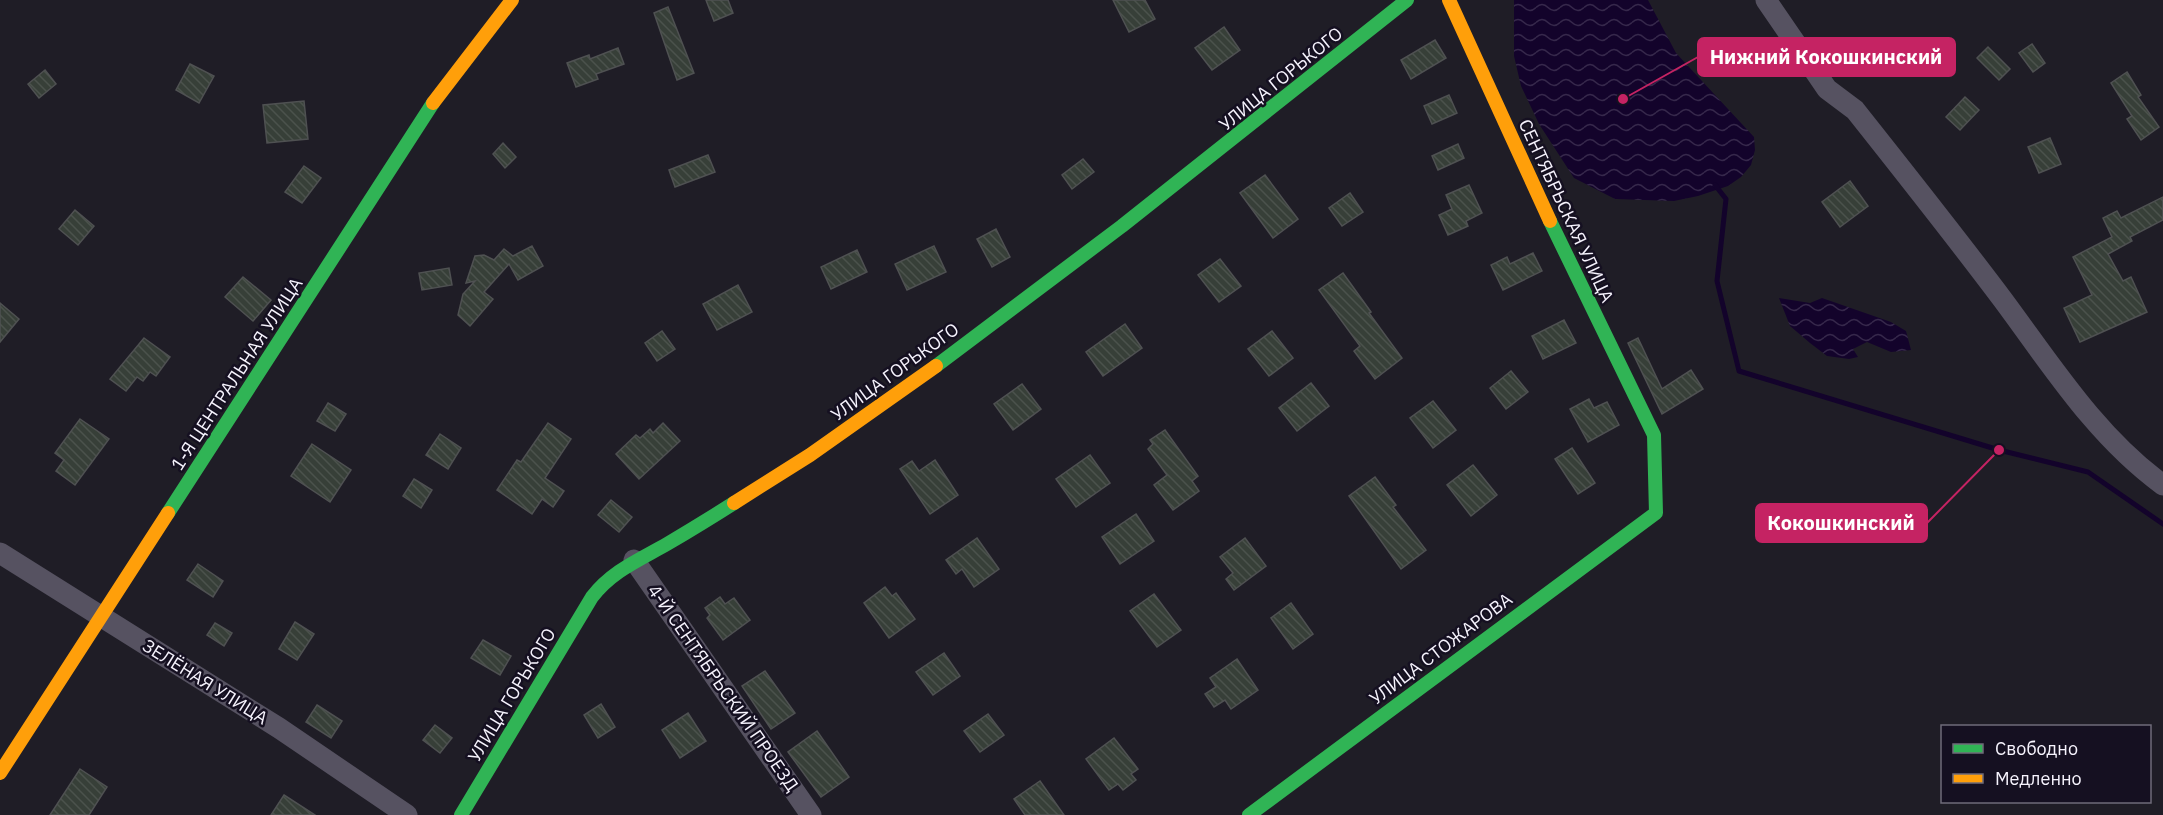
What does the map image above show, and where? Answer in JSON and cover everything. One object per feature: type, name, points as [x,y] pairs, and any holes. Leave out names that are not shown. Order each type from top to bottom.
[{"type":"street","name":"1-Я ЦЕНТРАЛЬНАЯ УЛИЦА","points":[[0,773],[430,108],[512,0]]},
{"type":"street","name":"УЛИЦА ГОРЬКОГО","points":[[461,815],[597,590],[609,576],[634,560],[672,541],[828,443],[1004,316],[1198,168],[1407,0]]},
{"type":"street","name":"СЕНТЯБРЬСКАЯ УЛИЦА","points":[[1449,0],[1537,194],[1654,435],[1656,513]]},
{"type":"street","points":[[1766,0],[1818,77],[1833,94],[1855,110],[1969,255],[2094,422],[2133,462],[2163,485]]},
{"type":"street","name":"УЛИЦА СТОЖАРОВА","points":[[1249,815],[1656,513]]},
{"type":"street","name":"ЗЕЛЁНАЯ УЛИЦА","points":[[0,553],[279,728],[407,815]]},
{"type":"street","name":"4-Й СЕНТЯБРЬСКИЙ ПРОЕЗД","points":[[634,560],[811,815]]},
{"type":"water","points":[[1514,0],[1648,0],[1676,53],[1754,137],[1755,150],[1751,165],[1741,177],[1728,186],[1674,201],[1615,199],[1574,178],[1539,124],[1521,86],[1514,56]]},
{"type":"water","points":[[1779,298],[1810,303],[1822,298],[1891,322],[1906,331],[1911,350],[1891,352],[1867,342],[1853,349],[1858,357],[1849,359],[1827,356],[1790,326]]},
{"type":"building","points":[[706,0],[728,0],[733,13],[714,21]]},
{"type":"building","points":[[1113,0],[1145,0],[1155,19],[1129,32]]},
{"type":"building","points":[[668,7],[694,73],[677,80],[654,13]]},
{"type":"building","points":[[1224,27],[1240,50],[1212,70],[1195,48]]},
{"type":"building","points":[[1435,40],[1446,58],[1411,79],[1401,60]]},
{"type":"building","points":[[2032,44],[2045,63],[2033,72],[2019,53]]},
{"type":"building","points":[[1988,47],[2010,69],[1999,80],[1977,58]]},
{"type":"building","points":[[618,48],[624,64],[596,74],[598,79],[576,87],[567,63],[589,55],[590,59]]},
{"type":"building","points":[[190,64],[214,76],[199,103],[176,90]]},
{"type":"building","points":[[45,70],[56,84],[39,98],[28,84]]},
{"type":"building","points":[[2127,72],[2141,95],[2138,97],[2159,127],[2141,140],[2127,119],[2132,116],[2111,83]]},
{"type":"building","points":[[1449,95],[1457,113],[1432,124],[1424,106]]},
{"type":"building","points":[[1965,97],[1979,110],[1960,130],[1946,117]]},
{"type":"building","points":[[304,101],[308,139],[267,143],[263,105]]},
{"type":"building","points":[[2050,138],[2061,164],[2039,173],[2028,147]]},
{"type":"building","points":[[503,143],[516,157],[505,168],[493,154]]},
{"type":"building","points":[[1458,144],[1464,158],[1438,170],[1432,156]]},
{"type":"building","points":[[708,155],[715,172],[675,187],[669,170]]},
{"type":"building","points":[[1083,159],[1094,172],[1072,189],[1062,175]]},
{"type":"building","points":[[304,166],[321,178],[302,203],[285,192]]},
{"type":"building","points":[[1265,175],[1298,219],[1273,238],[1240,193]]},
{"type":"building","points":[[1850,181],[1868,206],[1840,227],[1822,202]]},
{"type":"building","points":[[1469,185],[1482,213],[1466,221],[1468,226],[1448,235],[1439,215],[1452,209],[1446,195]]},
{"type":"building","points":[[1350,193],[1363,212],[1342,226],[1329,208]]},
{"type":"building","points":[[2163,197],[2163,220],[2130,237],[2132,241],[2108,254],[2123,281],[2131,277],[2147,312],[2080,342],[2064,308],[2092,295],[2073,257],[2112,237],[2103,218],[2117,211],[2121,218]]},
{"type":"building","points":[[75,210],[94,226],[78,245],[59,229]]},
{"type":"building","points":[[996,229],[1010,257],[992,267],[977,239]]},
{"type":"building","points":[[532,246],[543,266],[518,280],[509,264],[484,292],[493,299],[470,326],[458,315],[463,294],[475,281],[466,283],[475,256],[484,255],[494,260],[504,249],[513,256]]},
{"type":"building","points":[[934,246],[946,272],[907,290],[895,264]]},
{"type":"building","points":[[857,250],[867,272],[831,289],[821,267]]},
{"type":"building","points":[[1533,253],[1542,271],[1503,290],[1491,265],[1507,257],[1510,264]]},
{"type":"building","points":[[1220,259],[1241,286],[1219,302],[1198,275]]},
{"type":"building","points":[[449,268],[452,285],[422,290],[419,273]]},
{"type":"building","points":[[1343,273],[1402,358],[1375,379],[1354,351],[1360,346],[1319,290]]},
{"type":"building","points":[[243,277],[271,300],[253,321],[225,297]]},
{"type":"building","points":[[738,285],[752,312],[717,330],[703,304]]},
{"type":"building","points":[[0,303],[19,319],[0,342]]},
{"type":"building","points":[[1564,320],[1576,343],[1543,359],[1532,336]]},
{"type":"building","points":[[1125,324],[1142,348],[1103,376],[1086,352]]},
{"type":"building","points":[[662,331],[675,349],[657,361],[645,343]]},
{"type":"building","points":[[1272,331],[1293,358],[1269,376],[1248,349]]},
{"type":"building","points":[[144,338],[170,357],[156,376],[150,372],[143,381],[137,377],[126,391],[110,379]]},
{"type":"building","points":[[1638,338],[1662,389],[1691,370],[1703,389],[1662,414],[1628,343]]},
{"type":"building","points":[[1511,371],[1528,392],[1506,409],[1490,388]]},
{"type":"building","points":[[1311,383],[1329,406],[1297,431],[1279,408]]},
{"type":"building","points":[[1022,384],[1041,409],[1013,430],[994,404]]},
{"type":"building","points":[[1589,399],[1594,408],[1607,402],[1619,425],[1588,442],[1570,409]]},
{"type":"building","points":[[1433,401],[1456,430],[1433,448],[1410,418]]},
{"type":"building","points":[[328,403],[346,414],[335,431],[317,421]]},
{"type":"building","points":[[80,419],[109,439],[75,485],[56,471],[64,460],[55,453]]},
{"type":"building","points":[[548,423],[571,439],[545,478],[564,491],[553,507],[542,499],[532,514],[497,490],[517,460],[521,462]]},
{"type":"building","points":[[663,423],[680,441],[639,479],[616,454],[636,435],[640,438],[650,429],[653,433]]},
{"type":"building","points":[[1165,430],[1198,476],[1192,481],[1199,491],[1173,510],[1154,485],[1167,475],[1148,449],[1153,444],[1150,440]]},
{"type":"building","points":[[440,434],[461,448],[448,469],[426,455]]},
{"type":"building","points":[[312,444],[351,470],[330,502],[291,476]]},
{"type":"building","points":[[1572,448],[1595,483],[1578,494],[1555,459]]},
{"type":"building","points":[[1090,455],[1110,483],[1076,507],[1056,479]]},
{"type":"building","points":[[935,460],[958,495],[930,514],[900,469],[912,461],[919,471]]},
{"type":"building","points":[[1473,465],[1497,495],[1471,516],[1447,485]]},
{"type":"building","points":[[1375,477],[1396,505],[1393,507],[1426,550],[1401,569],[1349,496]]},
{"type":"building","points":[[414,479],[432,490],[421,508],[403,496]]},
{"type":"building","points":[[611,500],[632,517],[619,532],[598,515]]},
{"type":"building","points":[[1136,514],[1154,541],[1120,564],[1102,537]]},
{"type":"building","points":[[977,538],[999,569],[974,587],[962,569],[956,574],[946,560]]},
{"type":"building","points":[[1245,538],[1266,566],[1234,590],[1226,579],[1233,573],[1220,557]]},
{"type":"building","points":[[198,564],[223,581],[213,597],[187,580]]},
{"type":"building","points":[[885,587],[892,596],[896,593],[915,619],[889,638],[864,603]]},
{"type":"building","points":[[1154,594],[1181,630],[1157,647],[1130,611]]},
{"type":"building","points":[[720,597],[725,604],[734,598],[750,620],[723,640],[707,618],[710,615],[705,608]]},
{"type":"building","points":[[1291,603],[1313,634],[1293,649],[1271,618]]},
{"type":"building","points":[[295,622],[314,634],[297,660],[279,649]]},
{"type":"building","points":[[215,623],[232,633],[224,646],[207,635]]},
{"type":"building","points":[[483,640],[511,656],[500,675],[471,658]]},
{"type":"building","points":[[944,653],[960,676],[933,695],[916,672]]},
{"type":"building","points":[[1237,659],[1258,690],[1231,709],[1225,700],[1214,707],[1205,694],[1216,687],[1210,678]]},
{"type":"building","points":[[765,671],[795,713],[771,729],[742,686]]},
{"type":"building","points":[[601,704],[615,727],[598,738],[584,715]]},
{"type":"building","points":[[317,705],[342,721],[331,738],[306,722]]},
{"type":"building","points":[[688,713],[706,741],[680,758],[662,730]]},
{"type":"building","points":[[988,714],[1004,735],[980,752],[964,731]]},
{"type":"building","points":[[435,725],[452,738],[440,753],[423,740]]},
{"type":"building","points":[[817,731],[849,777],[821,797],[788,752]]},
{"type":"building","points":[[1114,738],[1138,769],[1131,774],[1136,780],[1123,790],[1118,784],[1109,790],[1086,759]]},
{"type":"building","points":[[80,769],[107,787],[89,815],[50,815]]},
{"type":"building","points":[[1040,781],[1064,815],[1025,815],[1014,799]]},
{"type":"building","points":[[284,795],[315,815],[271,815]]},
{"type":"waterway","points":[[1715,185],[1726,199],[1717,281],[1739,371],[1999,450],[2088,472],[2163,524]]},
{"type":"traffic: fast","points":[[936,366],[1122,226],[1407,0]]},
{"type":"traffic: fast","points":[[168,513],[433,103]]},
{"type":"traffic: fast","points":[[1249,815],[1656,513],[1654,435],[1550,221]]},
{"type":"traffic: fast","points":[[461,815],[592,597],[608,580],[626,567],[734,503]]},
{"type":"traffic: slow","points":[[433,103],[512,0]]},
{"type":"traffic: slow","points":[[1449,0],[1550,221]]},
{"type":"traffic: slow","points":[[734,503],[810,455],[936,366]]},
{"type":"traffic: slow","points":[[0,773],[168,513]]},
{"type":"place","name":"Нижний Кокошкинский","points":[[1623,99]]},
{"type":"place","name":"Кокошкинский","points":[[1999,450]]}]
